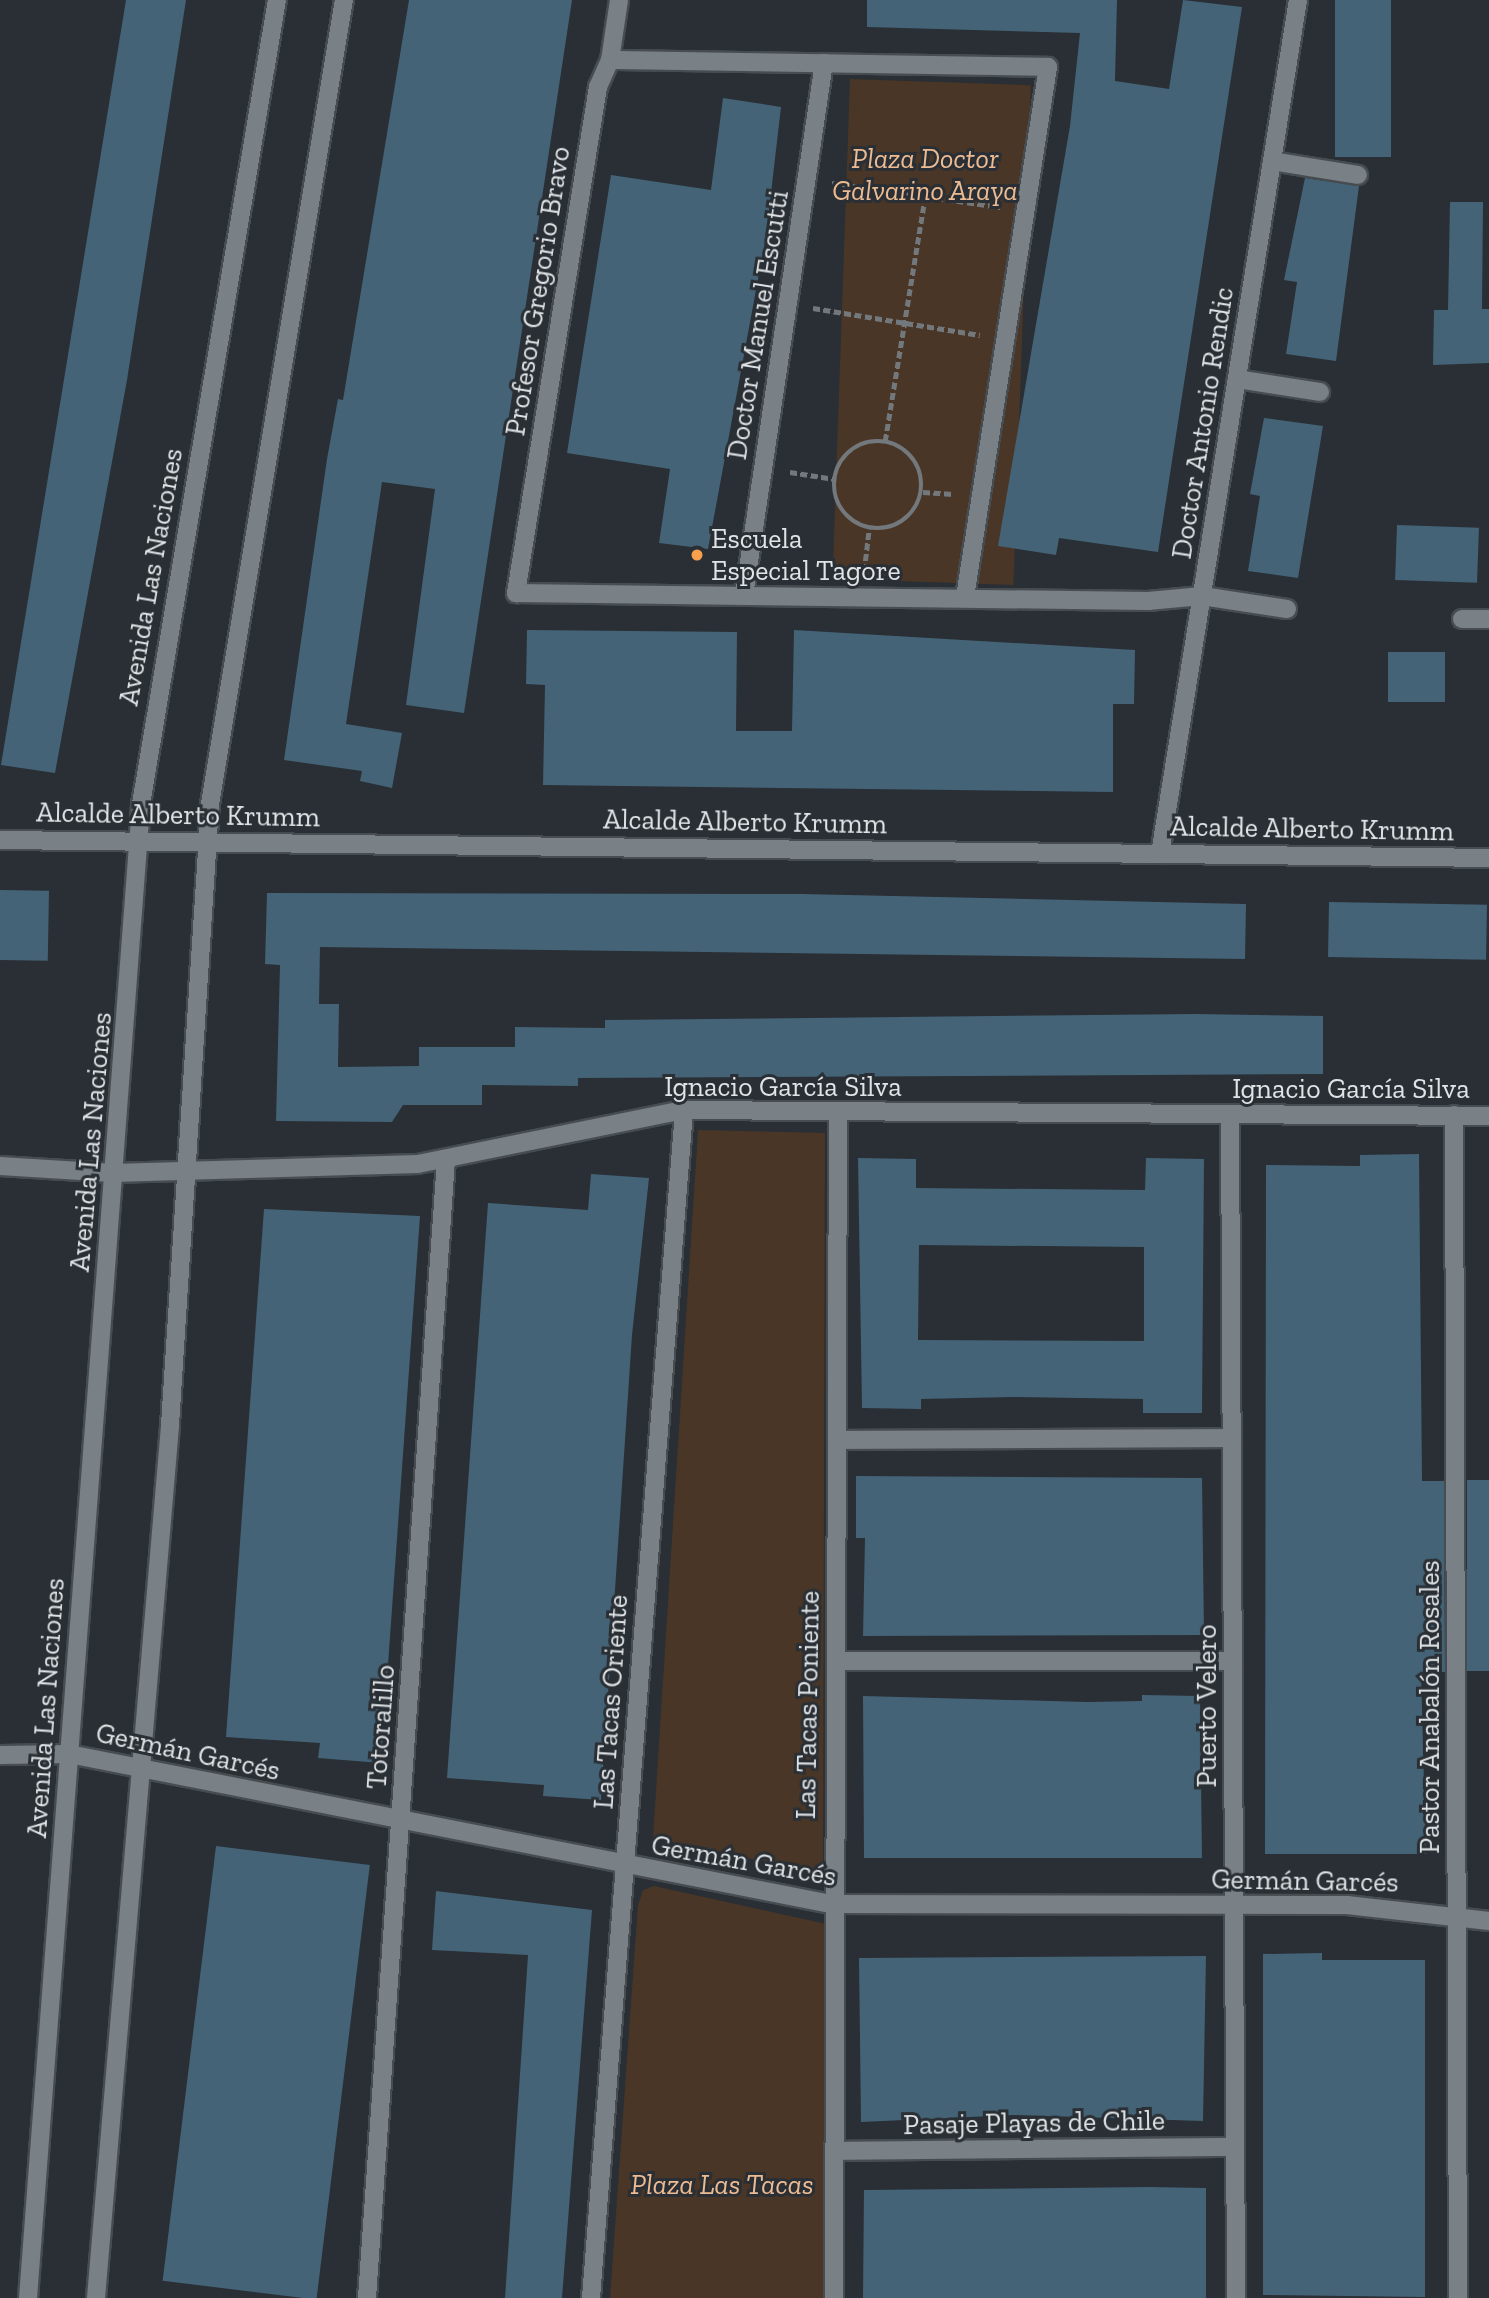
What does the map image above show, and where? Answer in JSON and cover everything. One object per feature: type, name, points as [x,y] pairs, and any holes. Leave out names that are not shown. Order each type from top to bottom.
[{"type":"street","name":"Avenida Las Naciones","points":[[28,2298],[138,842],[154,717],[276,0]]},
{"type":"street","points":[[96,2298],[189,1166],[207,841],[226,680],[344,0]]},
{"type":"street","name":"Profesor Gregorio Bravo","points":[[619,0],[610,60],[598,87],[516,593],[744,595]]},
{"type":"street","name":"Doctor Antonio Rendic","points":[[1160,854],[1298,0]]},
{"type":"street","points":[[610,60],[1048,67],[965,597]]},
{"type":"street","name":"Doctor Manuel Escutti","points":[[744,595],[824,63]]},
{"type":"street","points":[[1272,161],[1358,175]]},
{"type":"street","points":[[1237,379],[1320,392]]},
{"type":"street","points":[[744,595],[1148,601],[1202,596],[1287,609]]},
{"type":"street","points":[[1462,619],[1489,619]]},
{"type":"street","name":"Alcalde Alberto Krumm","points":[[0,840],[1489,858]]},
{"type":"street","name":"Ignacio García Silva","points":[[0,1166],[113,1172],[189,1166],[374,1167],[446,1159],[684,1110],[1489,1116]]},
{"type":"street","name":"Las Tacas Oriente","points":[[591,2298],[684,1110]]},
{"type":"street","name":"Las Tacas Poniente","points":[[834,2298],[831,1904],[836,1661],[838,1112]]},
{"type":"street","name":"Puerto Velero","points":[[1230,1114],[1236,2298]]},
{"type":"street","name":"Pastor Anabalón Rosales","points":[[1454,1115],[1458,2298]]},
{"type":"street","name":"Totoralillo","points":[[367,2298],[446,1159]]},
{"type":"street","points":[[837,1440],[1232,1438]]},
{"type":"street","points":[[836,1661],[1233,1661]]},
{"type":"street","name":"Germán Garcés","points":[[0,1755],[69,1754],[400,1823],[831,1904],[1358,1905],[1489,1921]]},
{"type":"street","name":"Pasaje Playas de Chile","points":[[834,2151],[1235,2147]]},
{"type":"path","points":[[807,179],[1025,211]]},
{"type":"path","points":[[885,441],[925,197]]},
{"type":"path","points":[[788,303],[904,325],[1005,338]]},
{"type":"path","points":[[885,441],[910,453],[922,492],[897,525],[869,529],[838,505],[834,479],[857,446],[885,441]]},
{"type":"path","points":[[763,467],[834,479]]},
{"type":"path","points":[[860,596],[869,529]]},
{"type":"green space","name":"Plaza Doctor Galvarino Araya","points":[[850,79],[1031,85],[1013,585],[833,579]]},
{"type":"green space","points":[[698,1130],[825,1133],[823,1874],[653,1838]]},
{"type":"green space","name":"Plaza Las Tacas","points":[[654,1886],[826,1924],[825,2298],[610,2298],[638,1905],[643,1890]]},
{"type":"building","points":[[126,0],[186,0],[127,380],[55,773],[1,765]]},
{"type":"building","points":[[409,0],[572,0],[464,713],[406,705],[435,489],[382,482],[346,724],[402,733],[392,788],[360,781],[362,771],[284,760],[327,459],[338,399],[343,400]]},
{"type":"building","points":[[867,0],[1117,0],[1115,81],[1169,89],[1183,0],[1242,7],[1158,552],[1059,538],[1056,555],[998,546],[1070,126],[1080,33],[867,27]]},
{"type":"building","points":[[1335,0],[1391,0],[1391,157],[1335,157]]},
{"type":"building","points":[[723,98],[781,107],[766,236],[708,549],[659,543],[670,469],[567,453],[611,175],[711,190]]},
{"type":"building","points":[[1305,178],[1359,186],[1336,361],[1286,354],[1297,282],[1284,280]]},
{"type":"building","points":[[1450,202],[1483,202],[1482,309],[1489,309],[1489,363],[1433,365],[1434,310],[1448,310]]},
{"type":"building","points":[[1264,418],[1323,426],[1298,578],[1248,571],[1260,496],[1250,494]]},
{"type":"building","points":[[1397,525],[1479,528],[1477,583],[1395,580]]},
{"type":"building","points":[[527,630],[737,632],[736,731],[792,731],[794,630],[1135,650],[1134,704],[1113,704],[1113,792],[543,785],[545,685],[526,684]]},
{"type":"building","points":[[1388,652],[1445,652],[1445,702],[1388,702]]},
{"type":"building","points":[[0,890],[49,891],[48,961],[0,960]]},
{"type":"building","points":[[267,893],[802,894],[1246,904],[1245,959],[320,947],[319,1004],[339,1004],[338,1067],[419,1066],[419,1047],[515,1047],[515,1027],[605,1028],[605,1020],[1196,1014],[1323,1016],[1323,1074],[578,1078],[578,1086],[482,1085],[482,1105],[403,1105],[392,1122],[276,1121],[280,965],[265,964]]},
{"type":"building","points":[[1329,902],[1487,905],[1486,960],[1328,957]]},
{"type":"building","points":[[1419,1154],[1422,1481],[1444,1481],[1445,1672],[1421,1672],[1426,1854],[1265,1854],[1266,1165],[1360,1166],[1360,1155]]},
{"type":"building","points":[[858,1158],[916,1159],[916,1188],[1145,1190],[1146,1158],[1204,1159],[1202,1413],[1143,1413],[1143,1399],[1013,1397],[921,1399],[921,1409],[862,1408]],"holes":[[[919,1245],[1144,1247],[1144,1341],[918,1340]]]},
{"type":"building","points":[[591,1174],[649,1178],[632,1335],[601,1800],[543,1796],[544,1785],[447,1778],[488,1203],[588,1210]]},
{"type":"building","points":[[264,1209],[420,1216],[381,1763],[318,1758],[320,1743],[226,1737]]},
{"type":"building","points":[[856,1476],[1202,1478],[1204,1635],[863,1636],[865,1538],[856,1538]]},
{"type":"building","points":[[1467,1480],[1489,1480],[1489,1671],[1467,1671]]},
{"type":"building","points":[[1142,1695],[1200,1696],[1202,1858],[864,1858],[863,1696],[1087,1702],[1142,1701]]},
{"type":"building","points":[[216,1846],[370,1865],[317,2298],[163,2281]]},
{"type":"building","points":[[436,1891],[592,1910],[562,2298],[505,2298],[528,1955],[432,1950]]},
{"type":"building","points":[[1322,1953],[1322,1960],[1425,1960],[1425,2297],[1263,2295],[1263,1954]]},
{"type":"building","points":[[1206,1956],[1203,2121],[1014,2115],[861,2122],[859,1958]]},
{"type":"building","points":[[1206,2188],[1206,2298],[863,2298],[864,2190]]},
{"type":"place","name":"Escuela Especial Tagore","points":[[697,555]]}]
